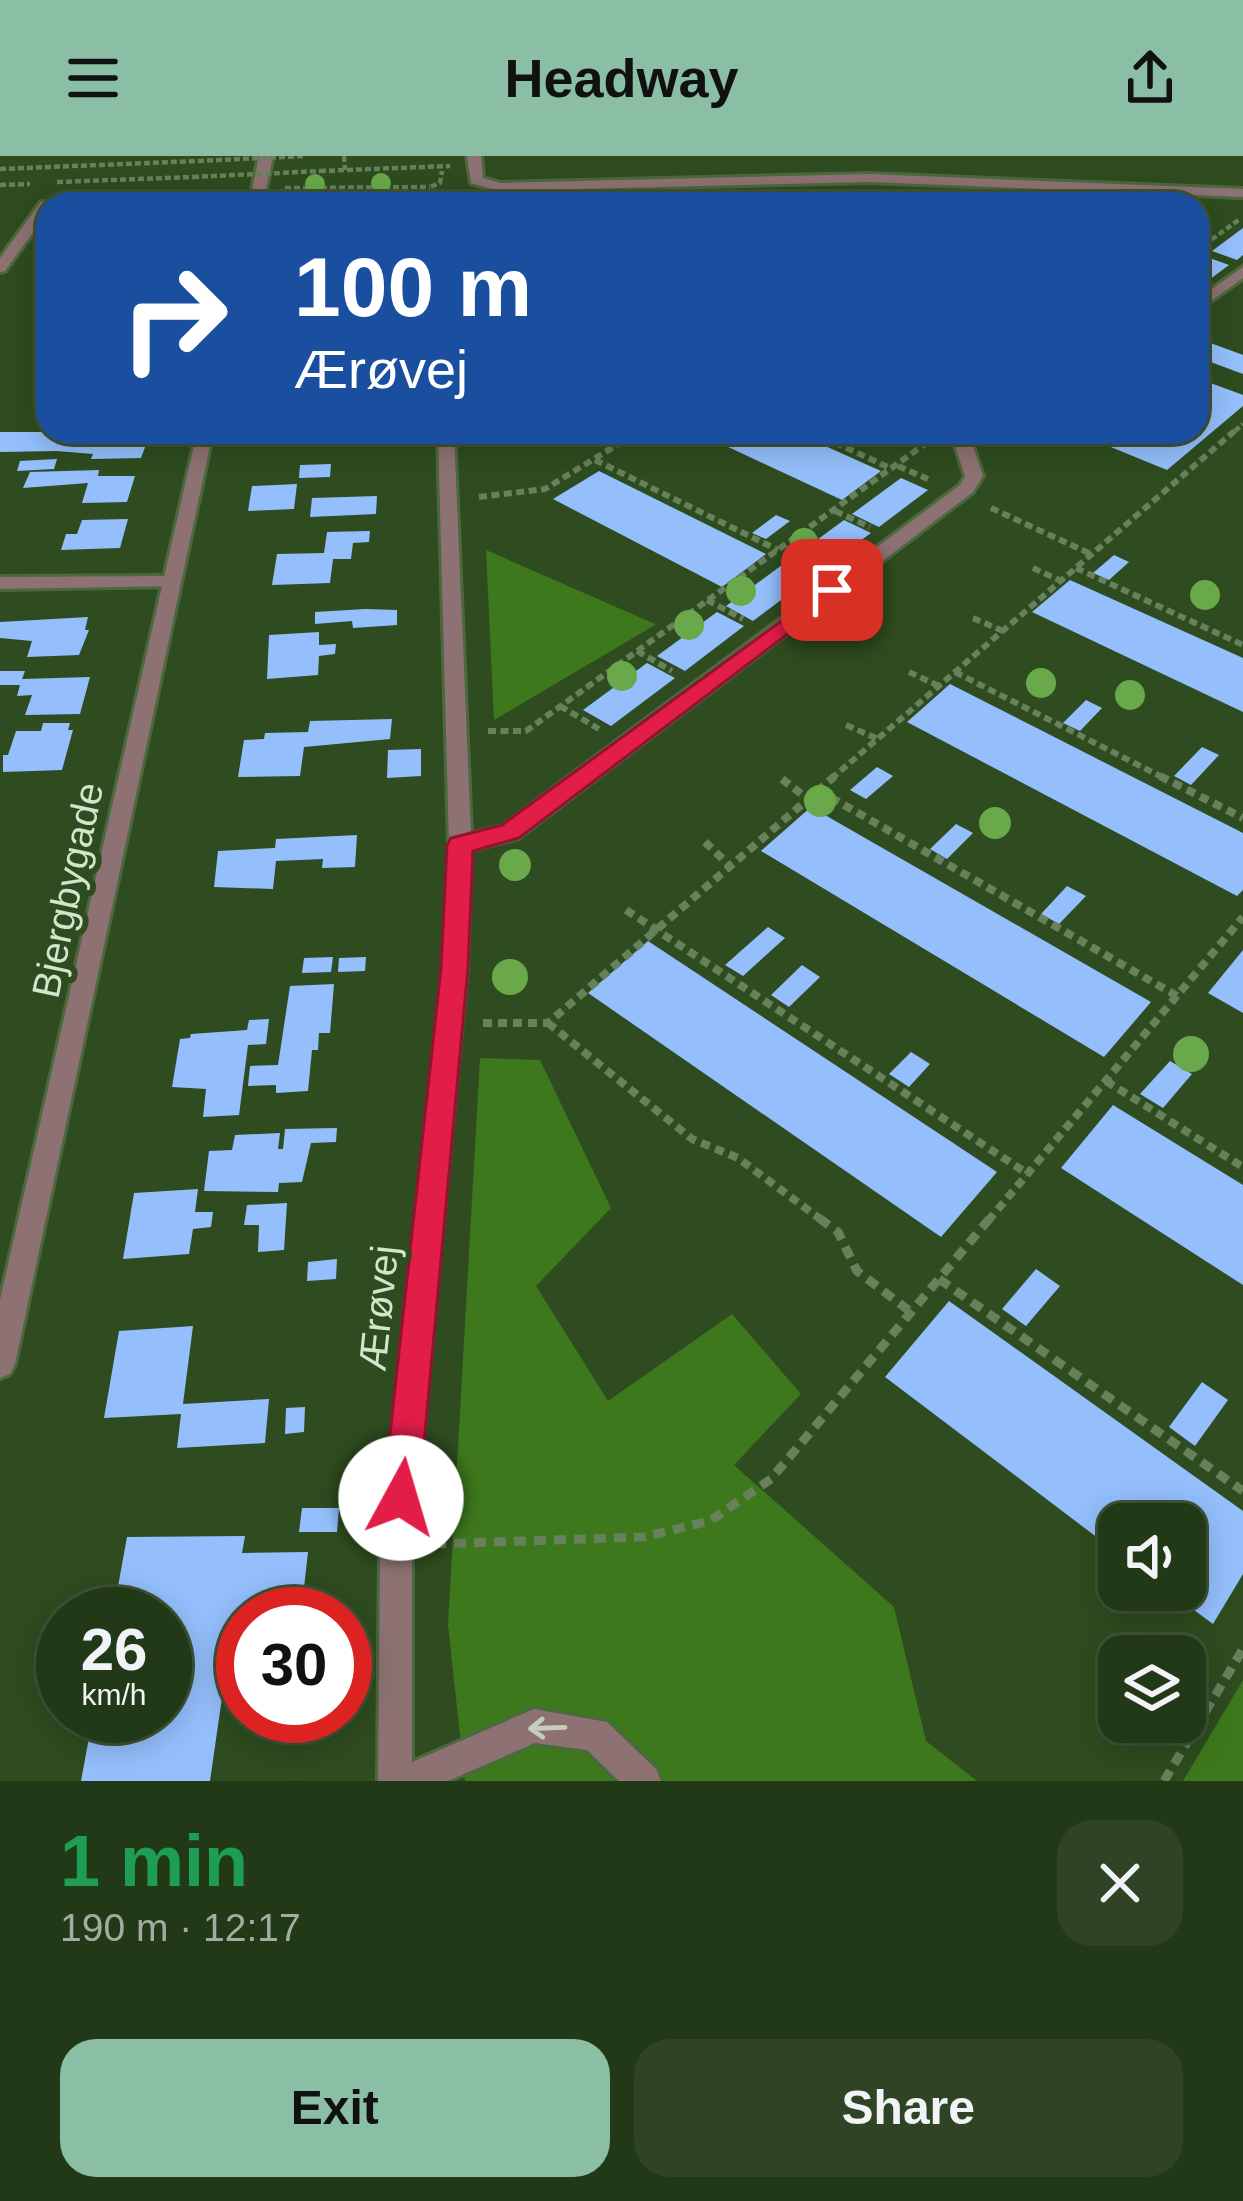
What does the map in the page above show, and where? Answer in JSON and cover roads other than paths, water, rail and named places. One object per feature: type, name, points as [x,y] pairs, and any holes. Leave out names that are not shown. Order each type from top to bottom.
[{"type":"street","points":[[259,192],[266,156]]},
{"type":"street","points":[[474,156],[476,180],[491,187],[868,178],[1243,193]]},
{"type":"street","points":[[631,192],[639,182]]},
{"type":"street","points":[[0,268],[36,219]]},
{"type":"street","points":[[1209,298],[1243,271]]},
{"type":"street","name":"Bjergbygade","points":[[1,1351],[202,444]]},
{"type":"street","name":"Ærøvej","points":[[394,1781],[396,1545],[449,1024],[460,845],[446,444]]},
{"type":"street","points":[[460,845],[510,832],[967,488],[974,476],[965,444]]},
{"type":"street","points":[[0,583],[171,582]]},
{"type":"street","points":[[408,1781],[534,1726],[595,1734],[644,1781]]}]
